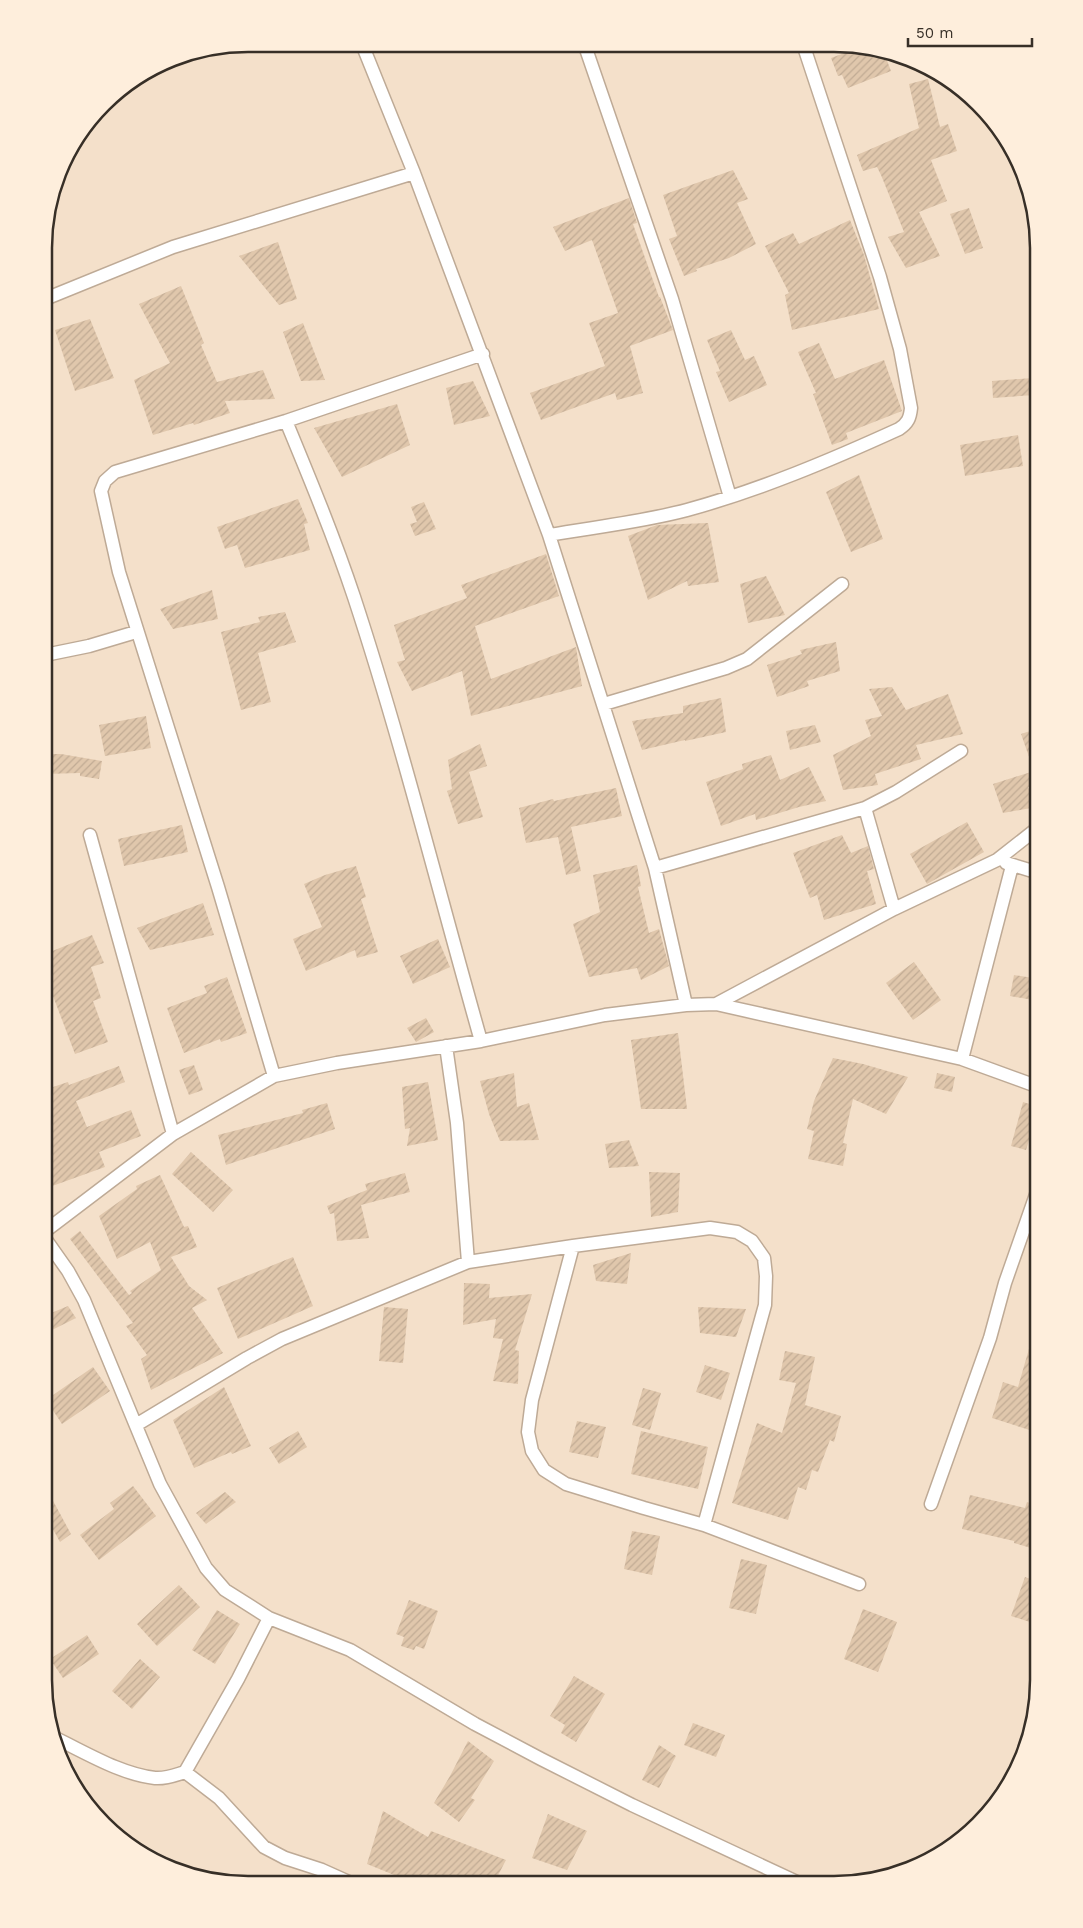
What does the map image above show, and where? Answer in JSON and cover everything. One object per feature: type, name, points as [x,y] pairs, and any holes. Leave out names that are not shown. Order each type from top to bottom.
[{"type":"street","points":[[365,52],[414,172],[549,535],[655,868],[686,1005]]},
{"type":"street","points":[[587,52],[672,299],[730,497]]},
{"type":"street","points":[[549,535],[678,512],[730,497],[830,461],[907,424],[911,408],[900,349],[882,286],[806,52]]},
{"type":"street","points":[[52,296],[173,247],[414,172]]},
{"type":"street","points":[[274,1076],[218,887],[136,632],[119,572],[102,491],[105,481],[115,472],[286,421],[483,354]]},
{"type":"street","points":[[286,421],[317,496],[353,595],[383,689],[481,1041]]},
{"type":"street","points":[[604,704],[726,668],[747,659],[842,584]]},
{"type":"street","points":[[52,654],[89,646],[136,632]]},
{"type":"street","points":[[655,868],[865,808],[896,792],[961,751]]},
{"type":"street","points":[[865,808],[894,909]]},
{"type":"street","points":[[716,1004],[894,909],[997,860],[1030,834]]},
{"type":"street","points":[[90,836],[173,1134]]},
{"type":"street","points":[[997,860],[1030,871]]},
{"type":"street","points":[[962,1059],[1012,866]]},
{"type":"street","points":[[52,1226],[173,1134],[274,1076],[337,1063],[481,1041],[605,1015],[686,1005],[716,1004],[962,1059],[1030,1084]]},
{"type":"street","points":[[446,1046],[456,1123],[468,1262]]},
{"type":"street","points":[[930,1504],[990,1338],[1030,1212]]},
{"type":"street","points":[[136,1425],[282,1339],[468,1262],[710,1228],[737,1232],[752,1241],[764,1258],[766,1276],[765,1305],[704,1525]]},
{"type":"street","points":[[573,1246],[532,1400],[528,1432],[532,1451],[544,1470],[566,1484],[704,1525],[859,1584]]},
{"type":"street","points":[[52,1248],[68,1271],[84,1300],[160,1484],[206,1568],[226,1590],[269,1618],[350,1650],[475,1724],[541,1759],[632,1805],[784,1876]]},
{"type":"street","points":[[63,1742],[96,1758],[143,1776],[156,1778],[170,1777],[185,1772],[238,1679],[269,1618]]},
{"type":"street","points":[[185,1772],[219,1798],[264,1847],[285,1858],[335,1876]]},
{"type":"building","points":[[845,53],[873,56],[886,59],[891,71],[848,88],[842,75],[838,76],[831,58]]},
{"type":"building","points":[[928,79],[940,127],[948,124],[957,151],[931,160],[947,201],[919,212],[940,256],[906,268],[888,237],[904,232],[881,175],[877,167],[863,171],[857,155],[919,128],[909,84]]},
{"type":"building","points":[[733,170],[748,199],[737,203],[756,244],[729,258],[696,269],[697,271],[684,276],[669,239],[677,236],[663,195]]},
{"type":"building","points":[[629,198],[637,223],[633,224],[673,330],[630,346],[643,393],[617,400],[615,393],[541,420],[530,393],[605,366],[589,323],[618,313],[592,240],[565,251],[553,227]]},
{"type":"building","points":[[969,208],[983,248],[965,254],[950,214]]},
{"type":"building","points":[[850,220],[864,255],[879,309],[792,330],[785,295],[789,293],[765,246],[793,233],[799,244]]},
{"type":"building","points":[[278,242],[297,299],[279,305],[239,256]]},
{"type":"building","points":[[181,286],[204,343],[201,345],[217,382],[263,370],[275,399],[225,401],[230,413],[194,425],[193,423],[153,435],[134,380],[170,363],[139,304]]},
{"type":"building","points":[[90,319],[114,378],[75,391],[55,330]]},
{"type":"building","points":[[303,323],[325,380],[301,381],[283,332]]},
{"type":"building","points":[[731,330],[745,360],[754,356],[767,385],[729,402],[716,372],[720,371],[707,340]]},
{"type":"building","points":[[819,343],[835,379],[884,360],[902,411],[846,433],[848,439],[832,445],[813,394],[816,393],[798,352]]},
{"type":"building","points":[[1030,378],[1030,395],[993,398],[992,381]]},
{"type":"building","points":[[473,381],[490,416],[454,425],[446,388]]},
{"type":"building","points":[[397,404],[410,445],[342,477],[314,428]]},
{"type":"building","points":[[1018,435],[1023,466],[965,476],[960,445]]},
{"type":"building","points":[[859,475],[883,539],[851,552],[826,492]]},
{"type":"building","points":[[298,499],[308,523],[304,524],[310,550],[245,568],[237,545],[225,549],[217,527]]},
{"type":"building","points":[[424,502],[436,529],[415,536],[410,524],[417,522],[411,507]]},
{"type":"building","points":[[708,523],[719,582],[688,586],[687,581],[648,600],[628,536],[657,525]]},
{"type":"building","points":[[546,554],[559,596],[475,626],[491,679],[576,647],[582,686],[471,716],[462,671],[412,691],[397,662],[405,660],[394,625],[467,598],[461,585]]},
{"type":"building","points":[[766,576],[785,615],[748,623],[740,584]]},
{"type":"building","points":[[212,590],[218,619],[173,629],[160,609]]},
{"type":"building","points":[[285,612],[296,642],[258,653],[271,702],[241,710],[221,632],[260,622],[258,617]]},
{"type":"building","points":[[836,642],[840,671],[807,681],[809,686],[777,697],[767,665],[802,654],[800,650]]},
{"type":"building","points":[[892,687],[906,710],[948,694],[963,734],[916,745],[921,759],[875,774],[878,785],[843,790],[833,755],[871,736],[865,720],[882,716],[869,689]]},
{"type":"building","points":[[721,698],[726,732],[642,750],[632,721],[683,713],[683,706]]},
{"type":"building","points":[[146,716],[151,748],[105,756],[99,725]]},
{"type":"building","points":[[815,725],[821,742],[790,750],[786,731]]},
{"type":"building","points":[[1030,731],[1030,760],[1021,734]]},
{"type":"building","points":[[480,744],[487,766],[469,772],[483,817],[458,824],[447,791],[452,789],[448,760]]},
{"type":"building","points":[[52,754],[102,761],[99,779],[80,776],[80,773],[52,774]]},
{"type":"building","points":[[771,755],[780,780],[809,767],[826,801],[756,820],[755,814],[721,826],[706,782],[743,769],[742,764]]},
{"type":"building","points":[[1030,772],[1030,786],[1028,787],[1030,792],[1030,808],[1003,813],[993,784]]},
{"type":"building","points":[[616,788],[622,816],[571,827],[581,871],[566,875],[558,837],[526,843],[519,808],[553,799],[554,801]]},
{"type":"building","points":[[967,822],[984,852],[927,884],[910,854]]},
{"type":"building","points":[[182,825],[188,852],[124,866],[118,839]]},
{"type":"building","points":[[842,835],[851,853],[868,846],[874,869],[867,871],[876,904],[824,920],[817,895],[810,898],[793,853]]},
{"type":"building","points":[[637,865],[641,886],[638,887],[649,933],[659,929],[669,966],[641,980],[637,968],[589,977],[573,924],[600,912],[593,875]]},
{"type":"building","points":[[356,866],[366,897],[361,899],[378,952],[357,958],[355,950],[306,971],[293,939],[322,927],[304,884],[325,875]]},
{"type":"building","points":[[203,903],[214,935],[150,950],[137,928]]},
{"type":"building","points":[[92,935],[104,963],[91,967],[101,998],[93,1001],[108,1042],[75,1054],[52,993],[52,951]]},
{"type":"building","points":[[438,939],[450,967],[413,984],[400,956]]},
{"type":"building","points":[[914,962],[941,1000],[913,1020],[886,983]]},
{"type":"building","points":[[1014,975],[1030,978],[1030,999],[1010,996]]},
{"type":"building","points":[[227,977],[247,1033],[221,1042],[220,1039],[184,1053],[167,1008],[207,993],[204,986]]},
{"type":"building","points":[[426,1018],[434,1032],[416,1042],[407,1028]]},
{"type":"building","points":[[678,1033],[687,1109],[641,1109],[631,1040]]},
{"type":"building","points":[[833,1058],[863,1064],[908,1077],[886,1114],[853,1099],[843,1143],[847,1144],[843,1166],[808,1159],[814,1131],[807,1129],[814,1101]]},
{"type":"building","points":[[194,1065],[203,1090],[189,1095],[179,1070]]},
{"type":"building","points":[[119,1066],[125,1082],[76,1101],[87,1127],[131,1110],[141,1136],[99,1152],[105,1167],[52,1186],[52,1087],[68,1082],[69,1085]]},
{"type":"building","points":[[514,1073],[517,1107],[529,1103],[539,1140],[500,1141],[489,1114],[480,1081]]},
{"type":"building","points":[[937,1073],[955,1077],[952,1092],[934,1088]]},
{"type":"building","points":[[428,1082],[438,1140],[407,1146],[410,1128],[405,1129],[402,1087]]},
{"type":"building","points":[[1023,1102],[1030,1104],[1030,1137],[1026,1150],[1011,1146]]},
{"type":"building","points":[[327,1103],[335,1129],[226,1165],[218,1135],[303,1113],[302,1110]]},
{"type":"building","points":[[629,1140],[639,1166],[609,1168],[605,1144]]},
{"type":"building","points":[[191,1152],[233,1190],[213,1212],[172,1174]]},
{"type":"building","points":[[649,1172],[680,1173],[678,1212],[651,1217]]},
{"type":"building","points":[[405,1173],[410,1192],[361,1205],[369,1238],[337,1241],[334,1213],[330,1214],[327,1206],[367,1190],[365,1184]]},
{"type":"building","points":[[160,1175],[184,1227],[188,1226],[197,1247],[171,1257],[189,1286],[207,1300],[192,1308],[223,1353],[151,1390],[141,1359],[147,1355],[126,1326],[133,1323],[70,1239],[80,1231],[129,1295],[132,1293],[130,1291],[161,1270],[150,1242],[117,1259],[99,1216],[137,1189],[136,1186]]},
{"type":"building","points":[[631,1253],[627,1284],[596,1281],[593,1265]]},
{"type":"building","points":[[293,1257],[313,1306],[238,1339],[217,1288]]},
{"type":"building","points":[[464,1283],[490,1284],[489,1298],[532,1294],[515,1350],[519,1351],[518,1384],[493,1381],[503,1339],[493,1338],[496,1319],[463,1325]]},
{"type":"building","points":[[68,1306],[76,1318],[52,1330],[52,1313]]},
{"type":"building","points":[[384,1307],[408,1309],[403,1363],[379,1361]]},
{"type":"building","points":[[698,1307],[746,1309],[736,1337],[700,1333]]},
{"type":"building","points":[[1030,1345],[1030,1430],[992,1418],[1003,1382],[1018,1387]]},
{"type":"building","points":[[785,1351],[815,1357],[805,1405],[841,1416],[834,1442],[830,1440],[818,1472],[812,1470],[806,1490],[798,1487],[788,1520],[732,1503],[757,1423],[782,1433],[796,1383],[779,1380]]},
{"type":"building","points":[[705,1365],[730,1373],[721,1400],[696,1392]]},
{"type":"building","points":[[93,1367],[110,1391],[62,1424],[52,1409],[52,1396]]},
{"type":"building","points":[[224,1387],[251,1446],[232,1454],[231,1452],[194,1468],[173,1420]]},
{"type":"building","points":[[643,1388],[661,1393],[650,1430],[632,1425]]},
{"type":"building","points":[[577,1421],[606,1427],[598,1458],[569,1452]]},
{"type":"building","points":[[298,1431],[307,1447],[279,1464],[269,1448]]},
{"type":"building","points":[[641,1431],[708,1447],[698,1489],[631,1474]]},
{"type":"building","points":[[133,1486],[156,1516],[99,1560],[80,1535],[114,1509],[110,1503]]},
{"type":"building","points":[[225,1492],[236,1502],[206,1524],[196,1513]]},
{"type":"building","points":[[970,1495],[1025,1508],[1027,1502],[1030,1503],[1030,1548],[1014,1543],[1014,1541],[962,1529]]},
{"type":"building","points":[[52,1499],[71,1534],[60,1542],[52,1528]]},
{"type":"building","points":[[632,1531],[660,1536],[652,1575],[624,1569]]},
{"type":"building","points":[[741,1559],[767,1565],[756,1614],[729,1608]]},
{"type":"building","points":[[1025,1577],[1030,1579],[1030,1622],[1011,1616]]},
{"type":"building","points":[[179,1585],[200,1607],[157,1646],[137,1624]]},
{"type":"building","points":[[409,1600],[438,1611],[424,1649],[416,1646],[414,1650],[401,1646],[404,1637],[396,1634]]},
{"type":"building","points":[[863,1609],[897,1622],[878,1672],[844,1659]]},
{"type":"building","points":[[217,1610],[240,1624],[215,1664],[192,1650]]},
{"type":"building","points":[[87,1635],[99,1654],[63,1678],[52,1662],[52,1658]]},
{"type":"building","points":[[140,1659],[160,1677],[132,1709],[112,1691]]},
{"type":"building","points":[[574,1676],[605,1694],[576,1742],[561,1733],[565,1725],[550,1716]]},
{"type":"building","points":[[693,1723],[725,1735],[716,1757],[684,1745]]},
{"type":"building","points":[[468,1741],[494,1761],[471,1798],[475,1800],[459,1822],[434,1803]]},
{"type":"building","points":[[659,1745],[676,1756],[659,1788],[642,1780]]},
{"type":"building","points":[[383,1811],[428,1837],[431,1831],[506,1860],[498,1876],[397,1876],[367,1864]]},
{"type":"building","points":[[548,1814],[587,1831],[567,1870],[532,1858]]}]
